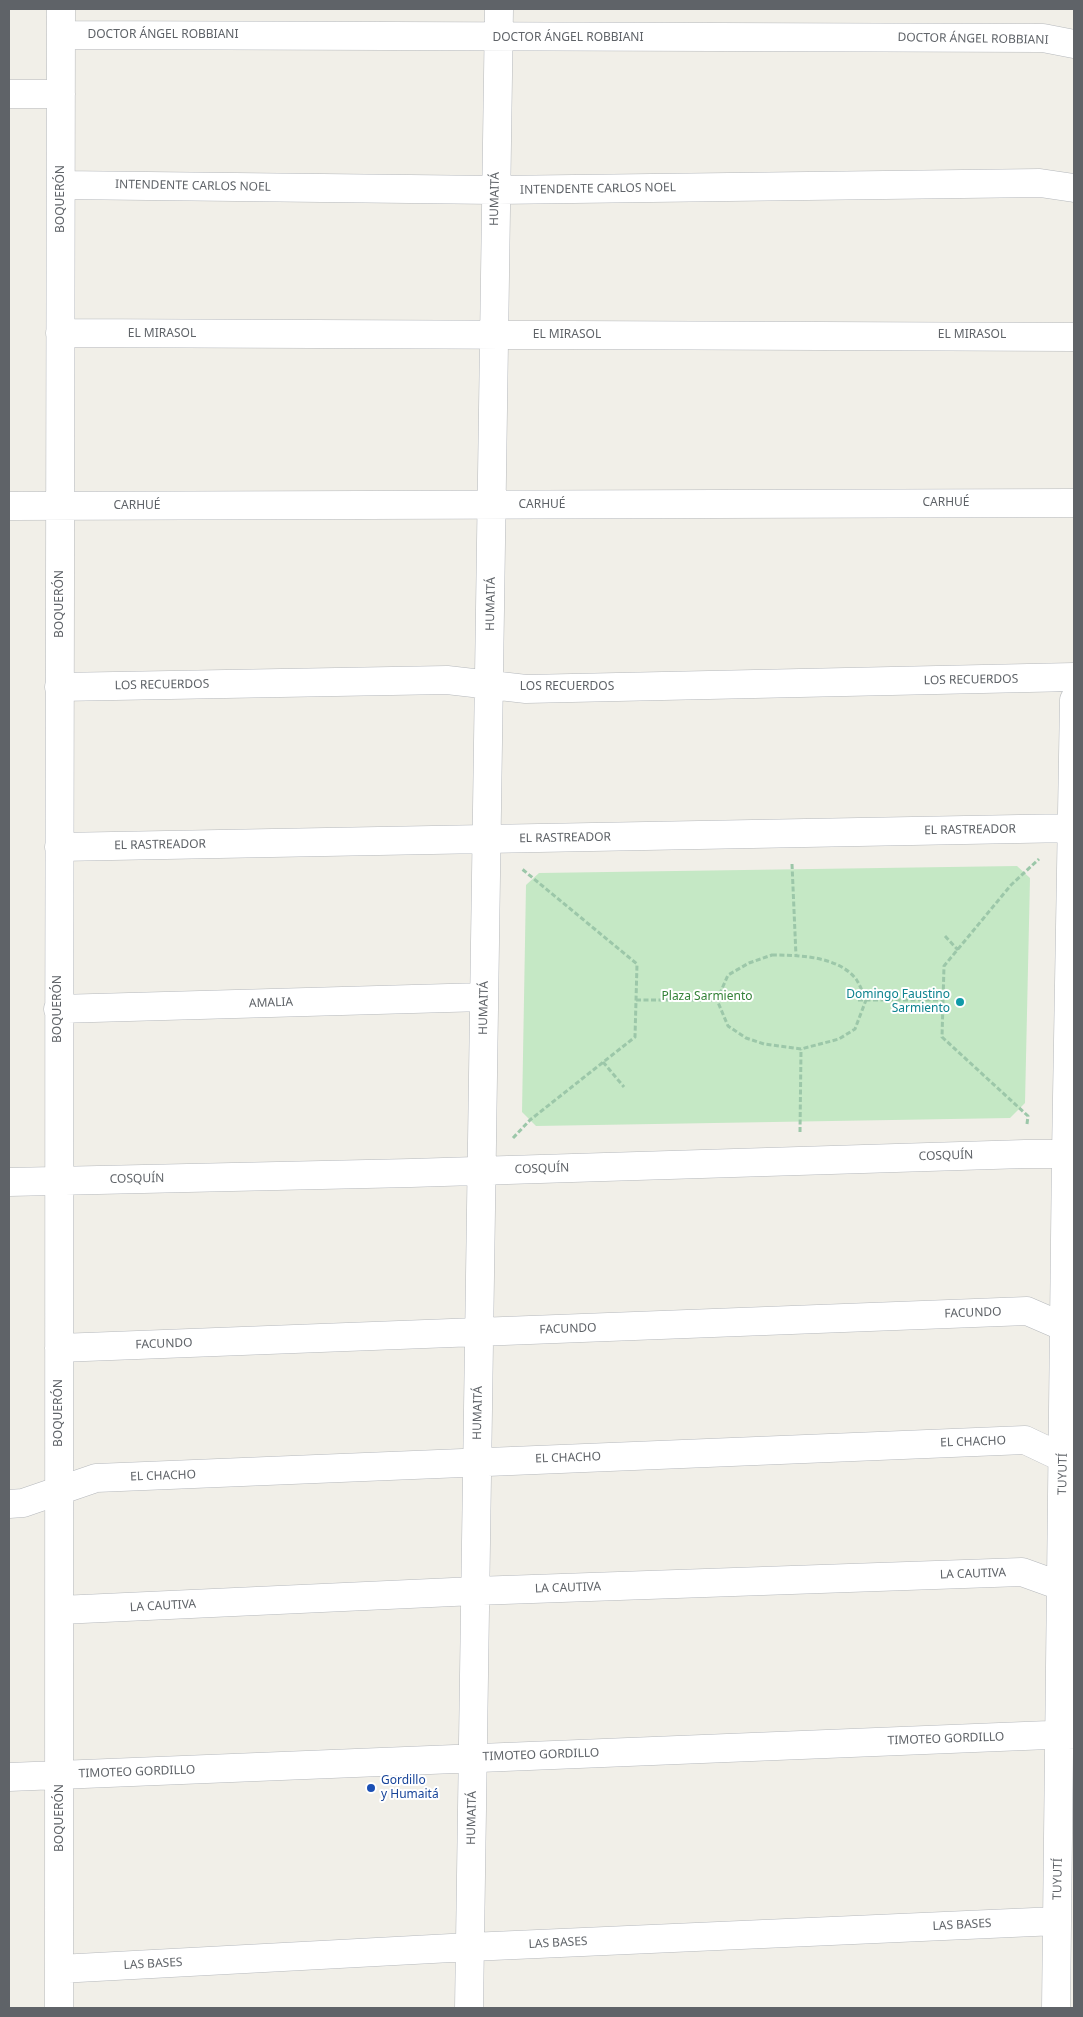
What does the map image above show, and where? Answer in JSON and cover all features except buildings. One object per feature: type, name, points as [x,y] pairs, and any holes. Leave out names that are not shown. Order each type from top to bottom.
[{"type":"street","name":"HUMAITÁ","points":[[469,2008],[499,9]]},
{"type":"street","name":"DOCTOR ÁNGEL ROBBIANI","points":[[61,22],[499,38],[1043,38],[1074,44]]},
{"type":"street","name":"BOQUERÓN","points":[[59,2008],[60,1490],[58,1009],[61,22]]},
{"type":"street","points":[[9,94],[61,94]]},
{"type":"street","name":"INTENDENTE CARLOS NOEL","points":[[61,185],[496,190],[1040,183],[1074,188]]},
{"type":"street","name":"EL MIRASOL","points":[[60,333],[1074,337]]},
{"type":"street","name":"CARHUÉ","points":[[9,506],[1074,503]]},
{"type":"street","name":"LOS RECUERDOS","points":[[59,687],[446,680],[526,689],[1074,677]]},
{"type":"street","name":"TUYUTÍ","points":[[1056,2008],[1057,1921],[1066,1880],[1074,700]]},
{"type":"street","name":"EL RASTREADOR","points":[[59,847],[1072,828]]},
{"type":"street","name":"AMALIA","points":[[58,1009],[484,997]]},
{"type":"street","name":"COSQUÍN","points":[[9,1182],[1070,1154]]},
{"type":"street","name":"FACUNDO","points":[[59,1348],[1027,1311],[1069,1327]]},
{"type":"street","name":"EL CHACHO","points":[[9,1504],[23,1503],[96,1478],[1025,1440],[1069,1457]]},
{"type":"street","name":"LA CAUTIVA","points":[[60,1610],[475,1591],[1022,1572],[1068,1586]]},
{"type":"street","name":"TIMOTEO GORDILLO","points":[[9,1777],[1067,1734]]},
{"type":"street","name":"LAS BASES","points":[[59,1969],[470,1947],[1057,1921]]},
{"type":"path","points":[[792,870],[796,956]]},
{"type":"path","points":[[1024,1154],[1028,1116],[942,1037],[944,966],[1011,885],[1025,873]]},
{"type":"path","points":[[481,1170],[530,1120],[635,1037],[637,964],[533,879]]},
{"type":"path","points":[[945,936],[958,950]]},
{"type":"path","points":[[772,955],[817,959],[837,966],[855,978],[866,1000],[855,1029],[839,1038],[801,1049],[764,1044],[746,1038],[728,1026],[716,1000],[728,975],[749,963],[772,955]]},
{"type":"path","points":[[636,1000],[724,1000]]},
{"type":"path","points":[[858,1000],[943,1000]]},
{"type":"path","points":[[800,1121],[801,1049]]},
{"type":"path","points":[[604,1062],[624,1087]]},
{"type":"green space","name":"Plaza Sarmiento","points":[[1017,866],[1030,878],[1025,1103],[1010,1118],[536,1126],[522,1112],[526,885],[539,873]]},
{"type":"place","name":"Domingo Faustino Sarmiento","points":[[960,1002]]},
{"type":"place","name":"Gordillo y Humaitá","points":[[371,1788]]}]
